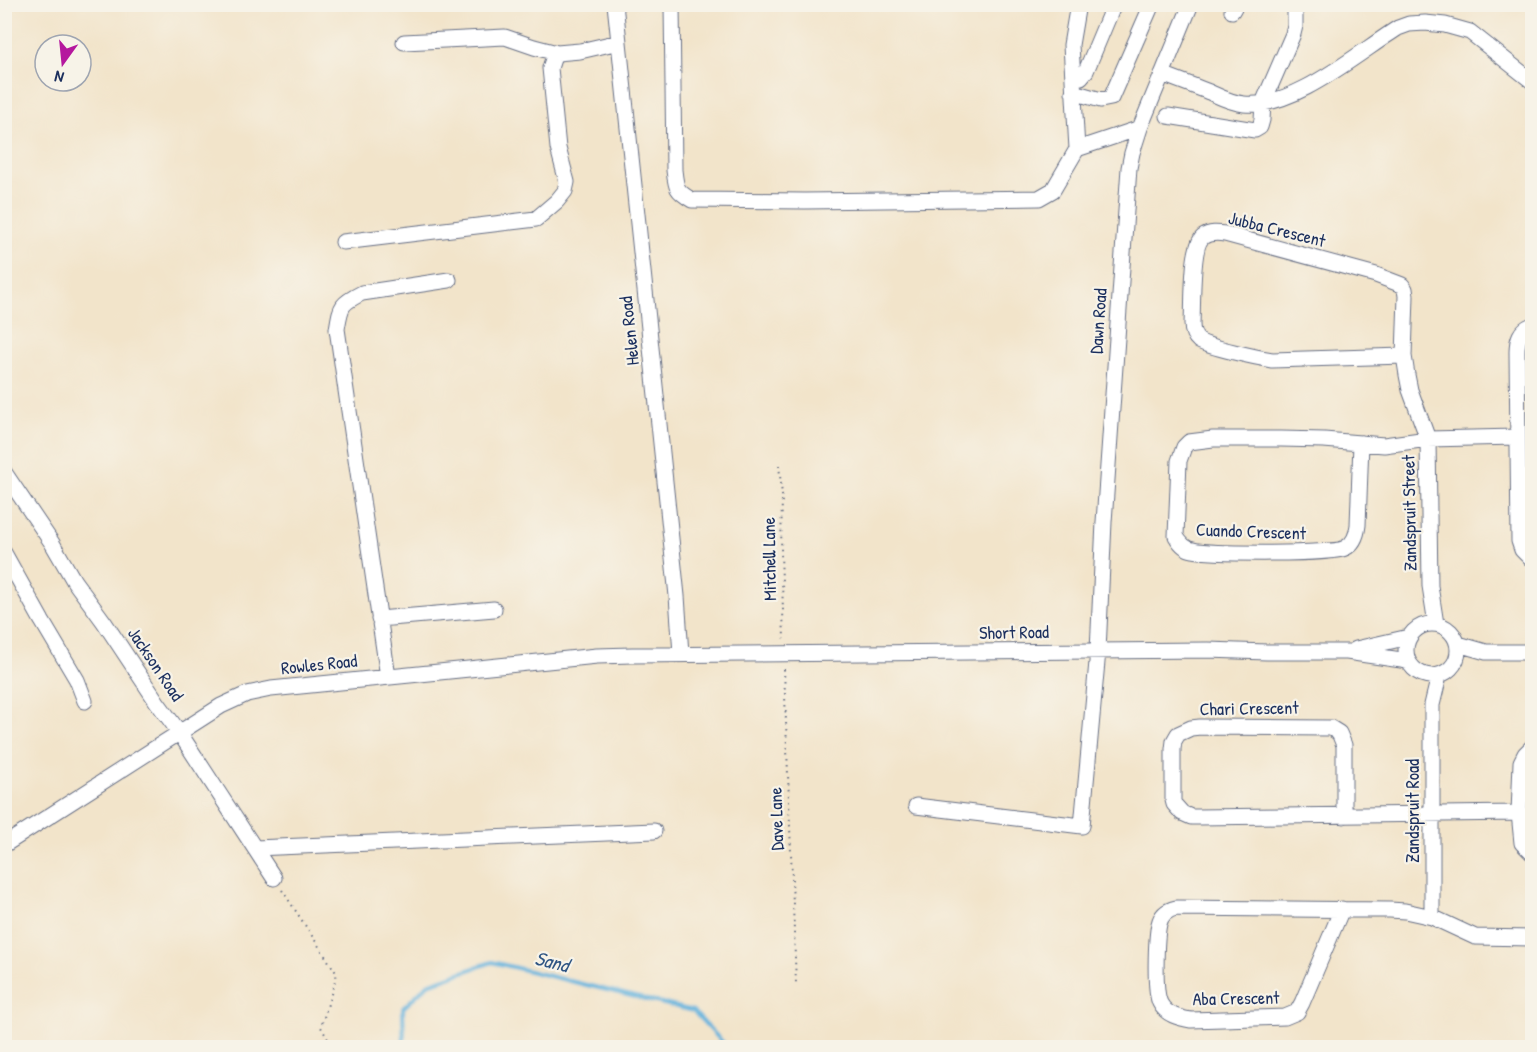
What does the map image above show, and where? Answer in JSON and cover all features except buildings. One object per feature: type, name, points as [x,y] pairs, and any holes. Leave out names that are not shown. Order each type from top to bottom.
[{"type":"street","name":"Helen Road","points":[[615,4],[676,584],[681,654]]},
{"type":"street","points":[[672,4],[676,189],[692,200],[805,201],[1039,198],[1053,190],[1077,149],[1071,45],[1078,4]]},
{"type":"street","points":[[1073,85],[1086,71],[1114,4]]},
{"type":"street","points":[[1073,85],[1101,100],[1111,98],[1152,4]]},
{"type":"street","name":"Dawn Road","points":[[916,806],[1083,826],[1098,651],[1104,522],[1128,180],[1132,153],[1140,128],[1191,4]]},
{"type":"street","points":[[1168,116],[1255,130],[1260,127],[1263,103],[1293,34],[1295,4]]},
{"type":"street","points":[[1162,74],[1230,100],[1244,104],[1263,103],[1298,92],[1398,28],[1409,24],[1425,23],[1445,25],[1470,32],[1533,81]]},
{"type":"street","points":[[405,42],[505,37],[555,53],[580,51],[619,42]]},
{"type":"street","points":[[343,242],[536,219],[557,201],[565,191],[567,182],[558,148],[550,68],[555,53]]},
{"type":"street","points":[[1077,149],[1140,128]]},
{"type":"street","name":"Jubba Crescent","points":[[1404,356],[1272,360],[1200,341],[1192,332],[1196,248],[1204,236],[1213,233],[1225,234],[1376,275],[1402,285],[1406,296],[1404,356],[1410,390],[1428,439]]},
{"type":"street","points":[[387,677],[337,329],[341,308],[350,299],[362,293],[450,280]]},
{"type":"street","points":[[1533,325],[1524,329],[1517,346],[1519,541],[1522,550],[1533,560]]},
{"type":"street","name":"Cuando Crescent","points":[[1361,443],[1357,532],[1347,548],[1335,552],[1194,551],[1187,548],[1176,536],[1179,461],[1184,447],[1190,442],[1213,439],[1324,440],[1361,443],[1384,445],[1428,439],[1517,437]]},
{"type":"street","name":"Zandspruit Street","points":[[1422,629],[1430,586],[1428,439]]},
{"type":"street","name":"Jackson Road","points":[[6,479],[52,543],[74,581],[179,732],[274,878]]},
{"type":"street","points":[[4,553],[77,680],[86,700]]},
{"type":"street","points":[[379,619],[494,609]]},
{"type":"street","points":[[1422,629],[1450,631],[1458,644],[1457,660],[1447,673],[1431,677],[1421,675],[1408,661],[1406,644],[1422,629]]},
{"type":"street","name":"Short Road","points":[[1347,652],[1422,629]]},
{"type":"street","points":[[1458,644],[1486,652]]},
{"type":"street","name":"Short Road","points":[[681,654],[1347,652],[1408,661]]},
{"type":"street","points":[[1457,660],[1486,652],[1533,652]]},
{"type":"street","name":"Rowles Road","points":[[4,846],[179,732],[221,706],[247,694],[271,689],[597,656],[681,654]]},
{"type":"street","name":"Zandspruit Road","points":[[1421,675],[1432,705]]},
{"type":"street","name":"Zandspruit Road","points":[[1432,916],[1432,705],[1439,676]]},
{"type":"street","name":"Chari Crescent","points":[[1344,816],[1344,745],[1339,733],[1331,728],[1200,727],[1184,730],[1176,737],[1173,745],[1173,800],[1182,813],[1191,817],[1344,816],[1519,813]]},
{"type":"street","points":[[1533,747],[1525,753],[1521,762],[1519,813],[1522,843],[1533,853]]},
{"type":"street","points":[[255,848],[654,831]]},
{"type":"street","name":"Aba Crescent","points":[[1342,909],[1299,1010],[1292,1016],[1191,1020],[1171,1015],[1159,1001],[1158,929],[1162,916],[1171,909],[1185,908],[1342,909],[1397,910],[1432,916],[1475,937],[1533,938]]},
{"type":"path","name":"Mitchell Lane","points":[[779,465],[782,495],[781,553],[785,654]]},
{"type":"path","name":"Dave Lane","points":[[785,654],[796,984]]},
{"type":"path","points":[[274,878],[337,974],[321,1027],[333,1047]]},
{"type":"waterway","name":"Sand","points":[[404,1048],[403,1008],[428,984],[492,962],[693,1011],[728,1048]]}]
